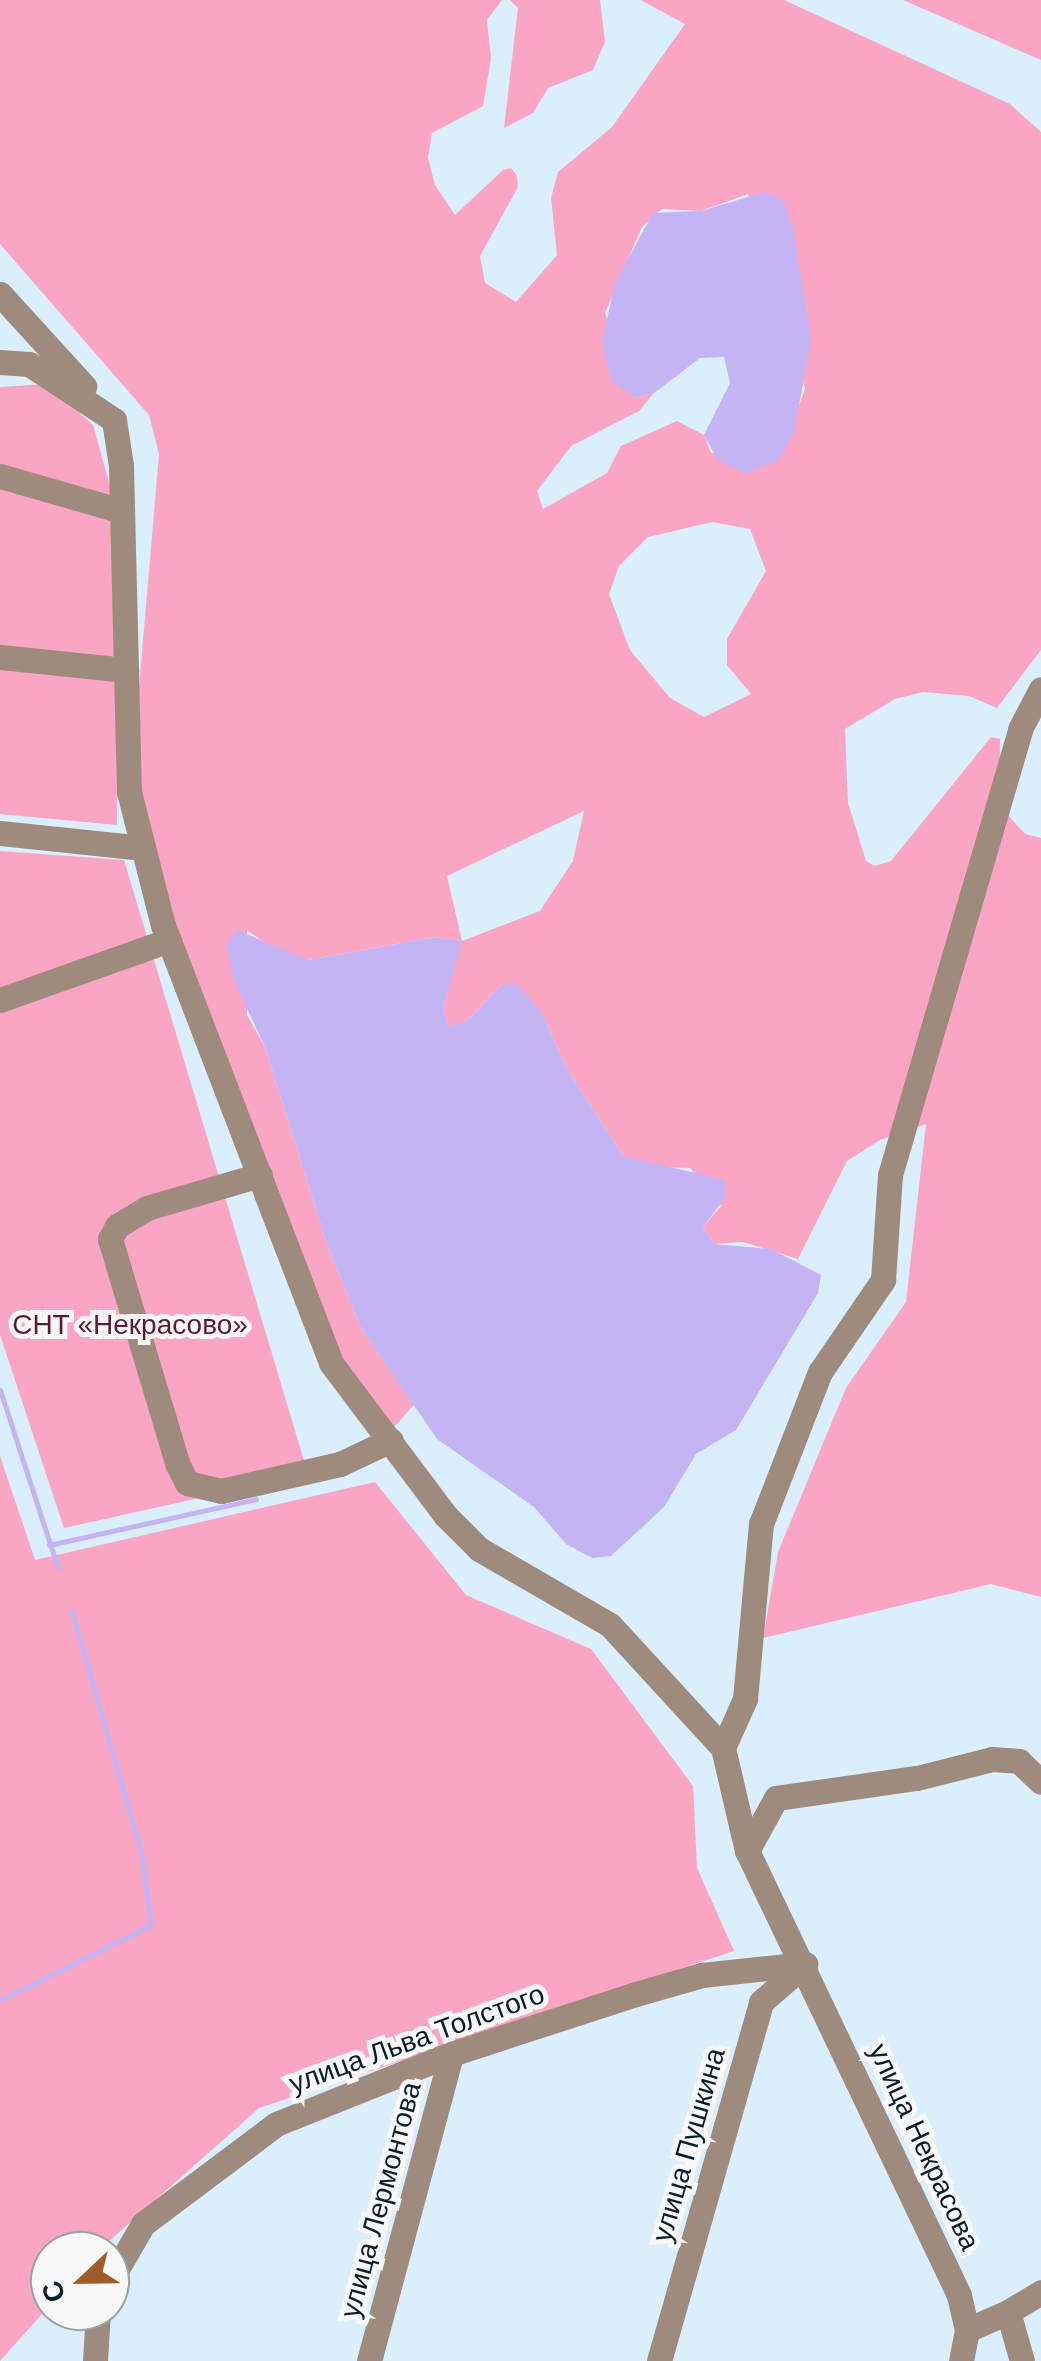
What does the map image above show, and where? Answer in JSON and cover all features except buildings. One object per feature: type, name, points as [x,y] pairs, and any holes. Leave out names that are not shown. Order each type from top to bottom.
[{"type":"street","points":[[0,294],[114,420],[122,511],[128,792],[169,940],[331,1363],[479,1548],[610,1625],[723,1748],[745,1699],[762,1524],[820,1372],[882,1280],[890,1175],[1020,729],[1041,689]]},
{"type":"street","points":[[0,362],[29,364],[114,420]]},
{"type":"street","points":[[0,476],[122,511]]},
{"type":"street","points":[[0,657],[126,670]]},
{"type":"street","points":[[0,833],[144,848]]},
{"type":"street","points":[[0,1000],[169,940]]},
{"type":"street","points":[[260,1175],[147,1208],[117,1226],[110,1239],[177,1462],[188,1483],[221,1491],[318,1470],[391,1440]]},
{"type":"street","name":"улица Некрасова","points":[[723,1748],[747,1851],[805,1964],[959,2295],[968,2330]]},
{"type":"street","points":[[747,1851],[776,1798],[992,1759],[1019,1761],[1041,1782]]},
{"type":"street","name":"улица Льва Толстого","points":[[130,2245],[142,2224],[276,2124],[451,2054],[702,1975],[805,1964]]},
{"type":"street","name":"улица Пушкина","points":[[659,2361],[761,2002],[805,1964]]},
{"type":"street","name":"улица Лермонтова","points":[[368,2361],[451,2054]]},
{"type":"street","points":[[961,2361],[968,2330],[1041,2292]]},
{"type":"street","points":[[1008,2312],[1022,2361]]},
{"type":"street","points":[[95,2361],[97,2331]]},
{"type":"green space","points":[[0,0],[502,0],[487,20],[491,59],[483,106],[432,133],[428,158],[435,185],[455,215],[503,170],[511,168],[517,176],[518,187],[480,256],[485,283],[516,302],[557,255],[551,198],[558,172],[612,127],[685,24],[641,0],[784,0],[1010,104],[1041,132],[1041,650],[997,708],[969,696],[923,692],[895,699],[845,729],[848,803],[866,861],[874,866],[891,861],[991,737],[1000,739],[999,805],[1025,834],[1041,838],[1041,1597],[991,1584],[763,1638],[778,1552],[846,1388],[906,1302],[926,1124],[880,1140],[847,1161],[798,1259],[743,1242],[714,1244],[703,1227],[721,1206],[690,1168],[652,1167],[623,1156],[566,1067],[542,1013],[501,985],[468,1020],[449,1028],[443,1009],[461,941],[435,937],[308,960],[279,953],[247,930],[247,1015],[265,1047],[328,1247],[361,1328],[414,1405],[384,1438],[324,1342],[179,944],[138,803],[139,688],[159,454],[149,415],[0,244]],"holes":[[[748,194],[805,389],[779,460],[711,453],[704,435],[677,421],[621,446],[607,473],[543,509],[537,491],[571,446],[639,411],[654,393],[635,398],[605,313],[642,227],[662,209],[701,211]],[[712,522],[750,529],[766,571],[727,639],[727,665],[751,694],[704,717],[670,698],[630,650],[609,594],[619,566],[648,537]],[[584,811],[573,861],[540,911],[462,941],[447,876]]]},
{"type":"green space","points":[[510,0],[600,0],[605,42],[593,70],[548,88],[533,113],[504,128],[518,8]]},
{"type":"green space","points":[[903,0],[1041,0],[1041,60]]},
{"type":"green space","points":[[48,384],[93,425],[115,504],[117,825],[0,814],[0,387]]},
{"type":"green space","name":"СНТ «Некрасово»","points":[[0,851],[124,860],[308,1474],[64,1528],[0,1335]]},
{"type":"green space","points":[[0,1456],[35,1560],[375,1482],[466,1595],[591,1649],[693,1786],[697,1868],[734,1951],[259,2108],[121,2231],[30,2231],[30,2327],[0,2361]]},
{"type":"shaded area","points":[[765,192],[782,199],[793,227],[811,339],[794,433],[779,460],[745,474],[718,460],[704,435],[730,383],[724,357],[700,358],[654,393],[635,398],[612,381],[602,342],[615,283],[653,213],[701,211]]},
{"type":"shaded area","points":[[237,930],[308,960],[435,937],[462,941],[443,1009],[449,1027],[468,1020],[501,985],[517,984],[542,1013],[566,1067],[623,1156],[725,1180],[726,1197],[703,1227],[714,1244],[771,1249],[821,1275],[818,1293],[736,1430],[696,1454],[664,1507],[611,1556],[592,1558],[566,1544],[534,1507],[437,1439],[361,1328],[328,1247],[265,1047],[234,980],[226,944]]},
{"type":"waterway","points":[[0,1390],[58,1569]]},
{"type":"waterway","points":[[49,1545],[256,1499]]},
{"type":"waterway","points":[[0,2000],[151,1925],[141,1852],[72,1611]]}]
